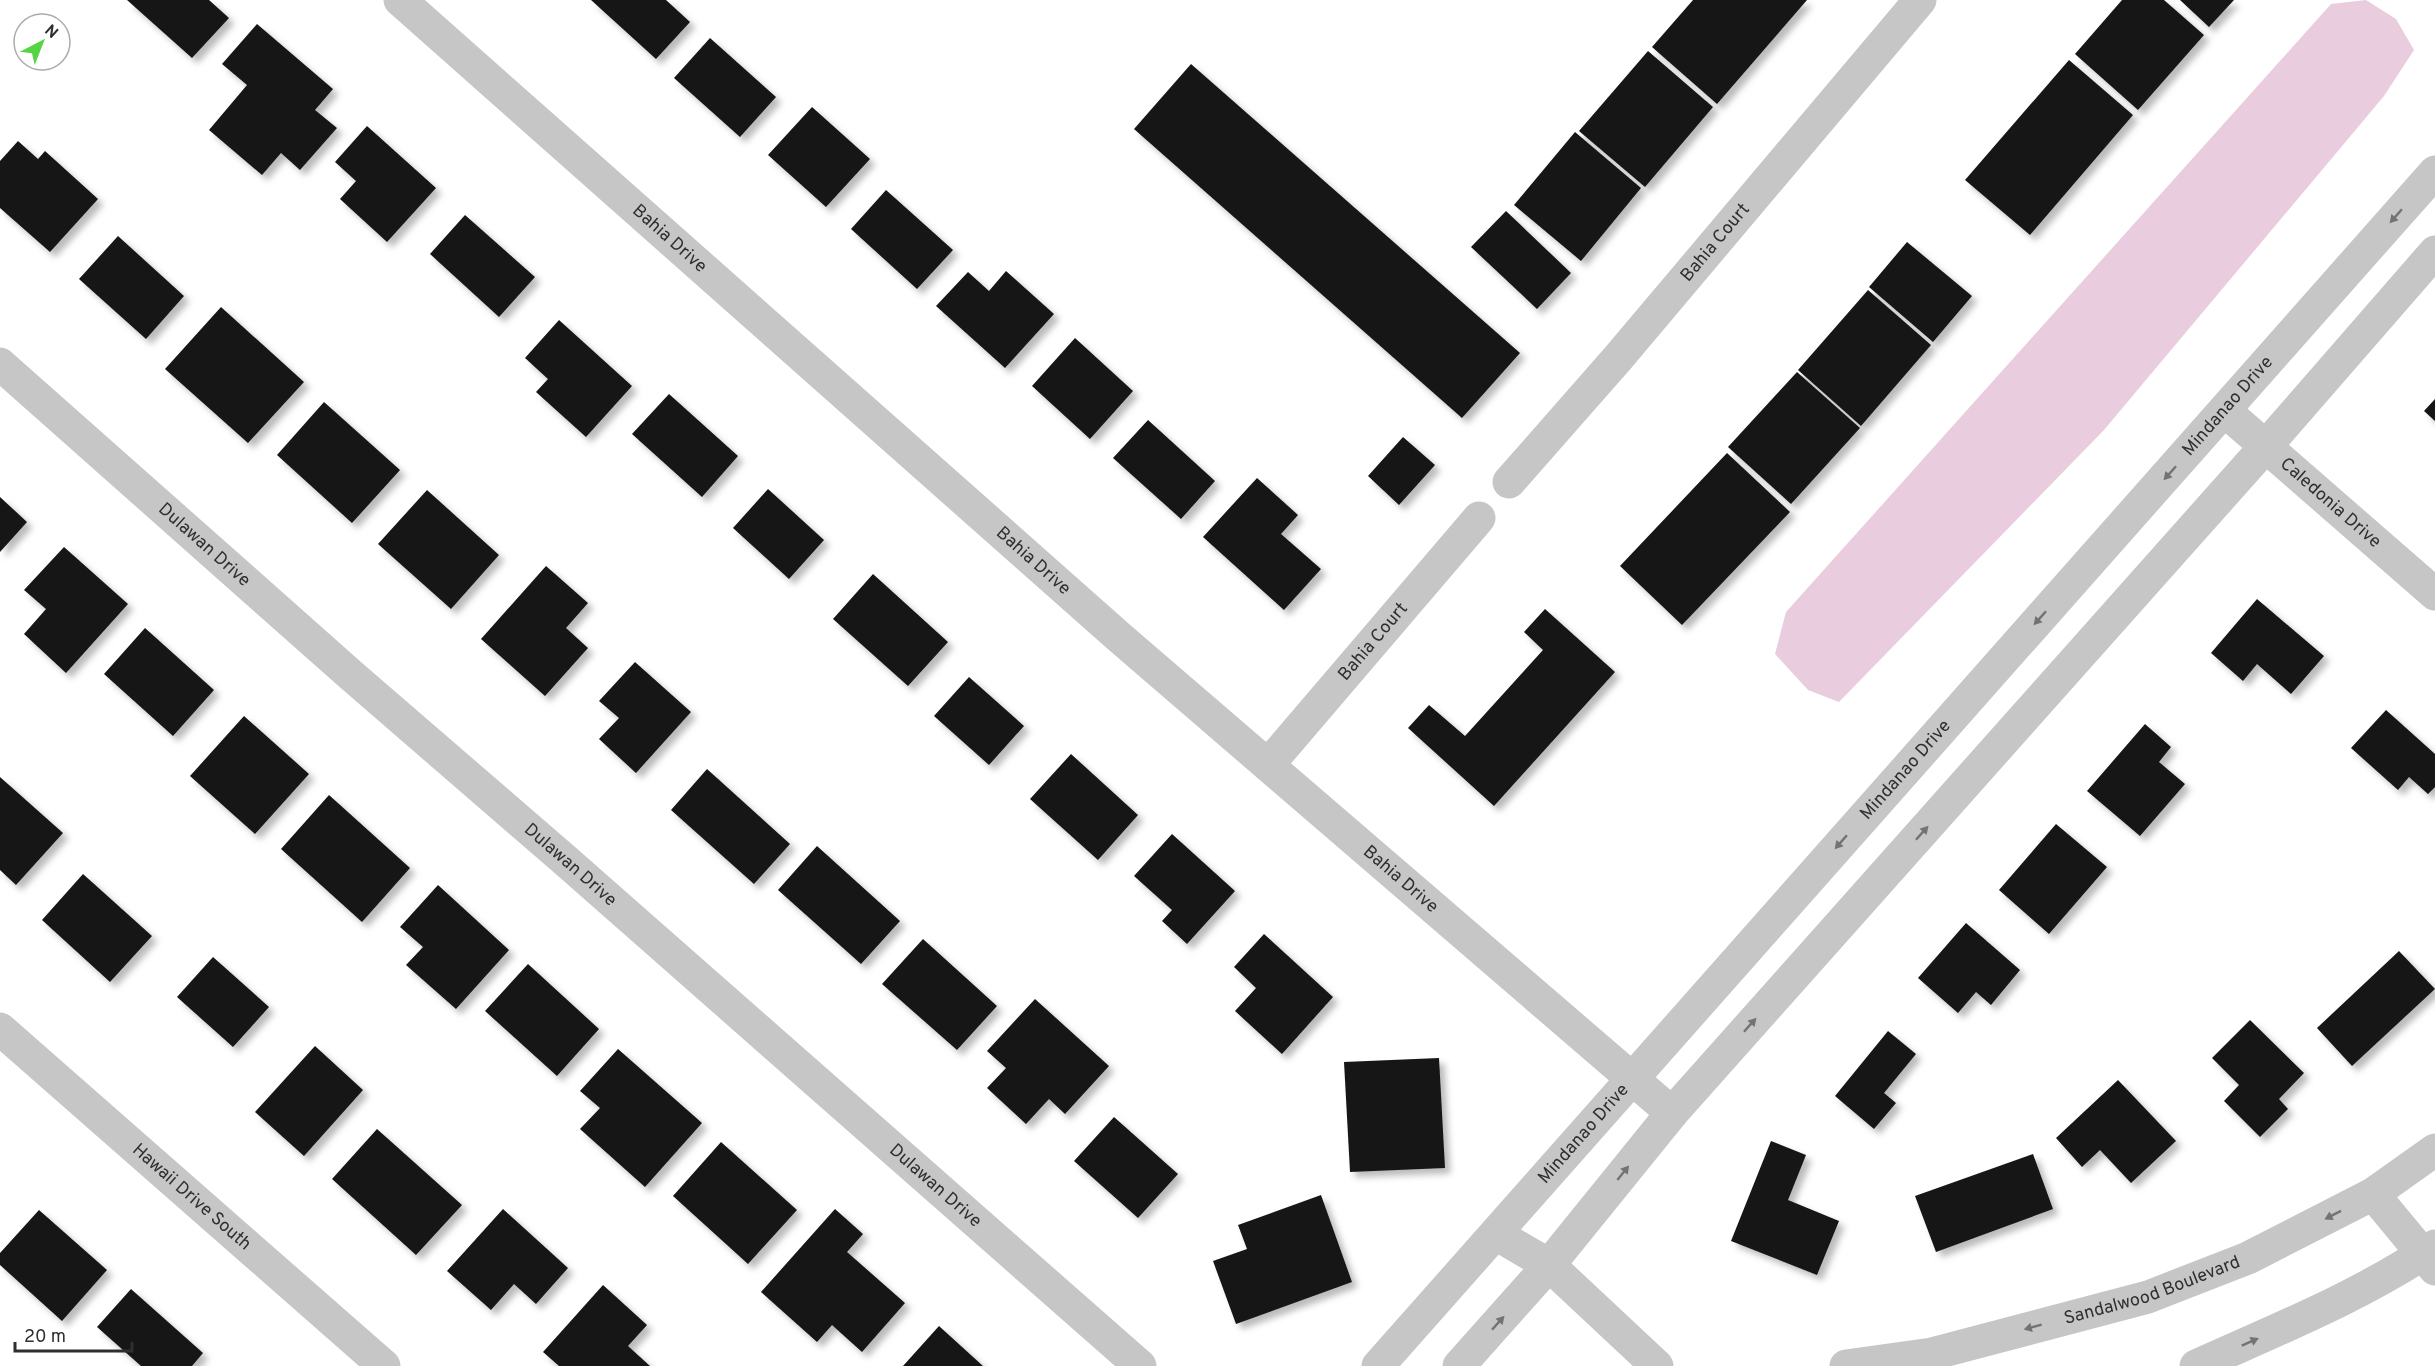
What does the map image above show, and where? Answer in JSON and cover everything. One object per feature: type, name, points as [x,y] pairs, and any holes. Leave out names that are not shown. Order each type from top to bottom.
[{"type":"street","name":"Bahia Drive","points":[[400,0],[1110,629],[1672,1113]]},
{"type":"street","name":"Bahia Court","points":[[1509,482],[1920,0]]},
{"type":"street","name":"Mindanao Drive","points":[[1378,1366],[2435,172]]},
{"type":"street","points":[[1459,1366],[1549,1265],[1672,1113],[2266,446],[2435,252]]},
{"type":"street","name":"Dulawan Drive","points":[[0,364],[352,676],[1140,1366]]},
{"type":"street","name":"Caledonia Drive","points":[[2225,411],[2435,594]]},
{"type":"street","name":"Bahia Court","points":[[1268,765],[1479,518]]},
{"type":"street","name":"Hawaii Drive South","points":[[0,1029],[384,1366]]},
{"type":"street","name":"Sandalwood Boulevard","points":[[1846,1366],[1933,1360],[2148,1297],[2248,1258],[2373,1194],[2435,1150]]},
{"type":"street","points":[[2196,1366],[2431,1257],[2373,1194]]},
{"type":"street","points":[[1496,1234],[1549,1265],[1657,1366]]},
{"type":"shaded area","points":[[2366,0],[2396,19],[2414,50],[2384,96],[2104,430],[1839,702],[1808,690],[1775,654],[1786,612],[2331,4]]},
{"type":"building","points":[[127,0],[209,0],[229,18],[192,58]]},
{"type":"building","points":[[591,0],[666,0],[690,22],[656,59]]},
{"type":"building","points":[[1693,0],[1807,0],[1717,104],[1652,47]]},
{"type":"building","points":[[2122,0],[2164,0],[2204,35],[2138,110],[2075,54]]},
{"type":"building","points":[[2180,0],[2234,0],[2209,27]]},
{"type":"building","points":[[257,24],[333,89],[315,110],[337,128],[300,170],[281,153],[262,175],[209,130],[247,85],[222,64]]},
{"type":"building","points":[[710,38],[776,97],[740,137],[674,78]]},
{"type":"building","points":[[1648,51],[1713,107],[1645,187],[1579,131]]},
{"type":"building","points":[[2069,60],[2133,115],[2030,235],[1965,180]]},
{"type":"building","points":[[1191,64],[1520,353],[1462,418],[1134,129]]},
{"type":"building","points":[[812,107],[870,159],[826,207],[768,155]]},
{"type":"building","points":[[367,126],[436,188],[387,242],[340,199],[356,181],[335,162]]},
{"type":"building","points":[[1575,132],[1641,188],[1581,261],[1514,205]]},
{"type":"building","points":[[18,141],[38,159],[45,151],[98,199],[50,252],[0,208],[0,161]]},
{"type":"building","points":[[886,190],[953,250],[917,289],[851,229]]},
{"type":"building","points":[[1506,211],[1571,273],[1537,309],[1471,247]]},
{"type":"building","points":[[465,215],[535,277],[499,317],[430,254]]},
{"type":"building","points":[[118,236],[184,296],[146,339],[79,279]]},
{"type":"building","points":[[1907,242],[1972,296],[1933,342],[1869,287]]},
{"type":"building","points":[[1006,271],[1054,314],[1005,368],[936,306],[968,272],[989,291]]},
{"type":"building","points":[[1868,290],[1931,345],[1861,426],[1798,370]]},
{"type":"building","points":[[221,307],[304,382],[248,443],[165,369]]},
{"type":"building","points":[[559,320],[632,386],[586,437],[536,392],[548,379],[525,358]]},
{"type":"building","points":[[1075,338],[1133,391],[1090,439],[1032,386]]},
{"type":"building","points":[[1797,372],[1860,428],[1791,504],[1728,447]]},
{"type":"building","points":[[669,394],[738,456],[702,497],[632,434]]},
{"type":"building","points":[[2435,399],[2435,421],[2424,411]]},
{"type":"building","points":[[324,402],[400,470],[352,523],[277,455]]},
{"type":"building","points":[[1148,420],[1215,481],[1181,519],[1113,458]]},
{"type":"building","points":[[1403,437],[1435,465],[1399,505],[1368,476]]},
{"type":"building","points":[[1727,453],[1790,512],[1682,625],[1620,566]]},
{"type":"building","points":[[1257,478],[1298,515],[1281,534],[1321,569],[1284,610],[1203,537]]},
{"type":"building","points":[[768,489],[824,540],[789,579],[733,528]]},
{"type":"building","points":[[427,490],[499,555],[451,609],[378,544]]},
{"type":"building","points":[[0,497],[27,522],[0,552]]},
{"type":"building","points":[[64,547],[128,604],[66,673],[24,634],[46,609],[24,590]]},
{"type":"building","points":[[546,566],[588,603],[566,628],[588,648],[545,696],[481,639]]},
{"type":"building","points":[[873,574],[948,642],[908,686],[833,619]]},
{"type":"building","points":[[2257,599],[2324,656],[2291,694],[2257,664],[2243,681],[2211,653]]},
{"type":"building","points":[[1545,609],[1615,672],[1494,806],[1408,728],[1429,705],[1465,736],[1543,650],[1524,632]]},
{"type":"building","points":[[145,628],[214,690],[173,736],[104,674]]},
{"type":"building","points":[[635,662],[691,712],[636,773],[599,739],[619,718],[599,701]]},
{"type":"building","points":[[969,677],[1024,726],[989,765],[934,716]]},
{"type":"building","points":[[2386,710],[2435,754],[2435,787],[2428,794],[2409,777],[2398,790],[2351,748]]},
{"type":"building","points":[[244,716],[309,774],[255,834],[190,776]]},
{"type":"building","points":[[2145,724],[2171,747],[2159,762],[2185,784],[2140,836],[2087,791]]},
{"type":"building","points":[[1071,754],[1138,815],[1098,860],[1030,799]]},
{"type":"building","points":[[707,769],[790,844],[754,884],[671,810]]},
{"type":"building","points":[[0,777],[63,833],[16,885],[0,870]]},
{"type":"building","points":[[329,795],[410,868],[362,922],[281,849]]},
{"type":"building","points":[[2056,824],[2107,867],[2049,934],[1999,890]]},
{"type":"building","points":[[1172,834],[1235,891],[1187,944],[1162,921],[1172,910],[1134,876]]},
{"type":"building","points":[[817,846],[900,921],[861,964],[778,890]]},
{"type":"building","points":[[83,874],[152,936],[110,982],[42,920]]},
{"type":"building","points":[[438,885],[509,950],[456,1009],[406,965],[423,947],[400,927]]},
{"type":"building","points":[[1966,923],[2020,970],[1991,1005],[1976,992],[1958,1013],[1918,978]]},
{"type":"building","points":[[1264,934],[1333,997],[1282,1054],[1235,1011],[1256,988],[1234,967]]},
{"type":"building","points":[[923,939],[997,1006],[957,1050],[882,984]]},
{"type":"building","points":[[2399,951],[2435,989],[2352,1066],[2317,1028]]},
{"type":"building","points":[[213,957],[269,1007],[233,1047],[177,997]]},
{"type":"building","points":[[528,964],[599,1029],[557,1076],[485,1011]]},
{"type":"building","points":[[1035,999],[1109,1066],[1065,1114],[1049,1099],[1026,1124],[987,1088],[1006,1068],[987,1051]]},
{"type":"building","points":[[2250,1020],[2304,1073],[2279,1099],[2288,1109],[2260,1137],[2224,1101],[2239,1085],[2212,1058]]},
{"type":"building","points":[[1888,1031],[1916,1054],[1884,1093],[1896,1103],[1874,1129],[1835,1096]]},
{"type":"building","points":[[315,1046],[363,1090],[304,1156],[255,1112]]},
{"type":"building","points":[[618,1049],[702,1123],[645,1187],[580,1129],[600,1108],[580,1091]]},
{"type":"building","points":[[1439,1058],[1445,1168],[1350,1172],[1344,1062]]},
{"type":"building","points":[[2118,1080],[2176,1141],[2131,1183],[2100,1150],[2082,1167],[2056,1138]]},
{"type":"building","points":[[1114,1117],[1178,1174],[1138,1218],[1074,1161]]},
{"type":"building","points":[[377,1129],[462,1205],[416,1255],[332,1179]]},
{"type":"building","points":[[1771,1141],[1806,1155],[1788,1200],[1839,1221],[1817,1275],[1731,1241]]},
{"type":"building","points":[[721,1142],[797,1210],[748,1264],[673,1196]]},
{"type":"building","points":[[2033,1154],[2053,1209],[1936,1252],[1915,1196]]},
{"type":"building","points":[[1321,1195],[1352,1282],[1236,1324],[1213,1261],[1247,1249],[1238,1225]]},
{"type":"building","points":[[503,1209],[568,1268],[536,1304],[514,1284],[491,1310],[447,1271]]},
{"type":"building","points":[[835,1209],[863,1234],[847,1252],[905,1303],[862,1352],[832,1325],[817,1342],[761,1292]]},
{"type":"building","points":[[39,1210],[107,1270],[62,1321],[0,1265],[0,1253]]},
{"type":"building","points":[[603,1285],[647,1325],[628,1346],[650,1366],[559,1366],[543,1352]]},
{"type":"building","points":[[131,1289],[203,1353],[192,1366],[141,1366],[97,1327]]},
{"type":"building","points":[[939,1326],[983,1366],[903,1366]]}]
